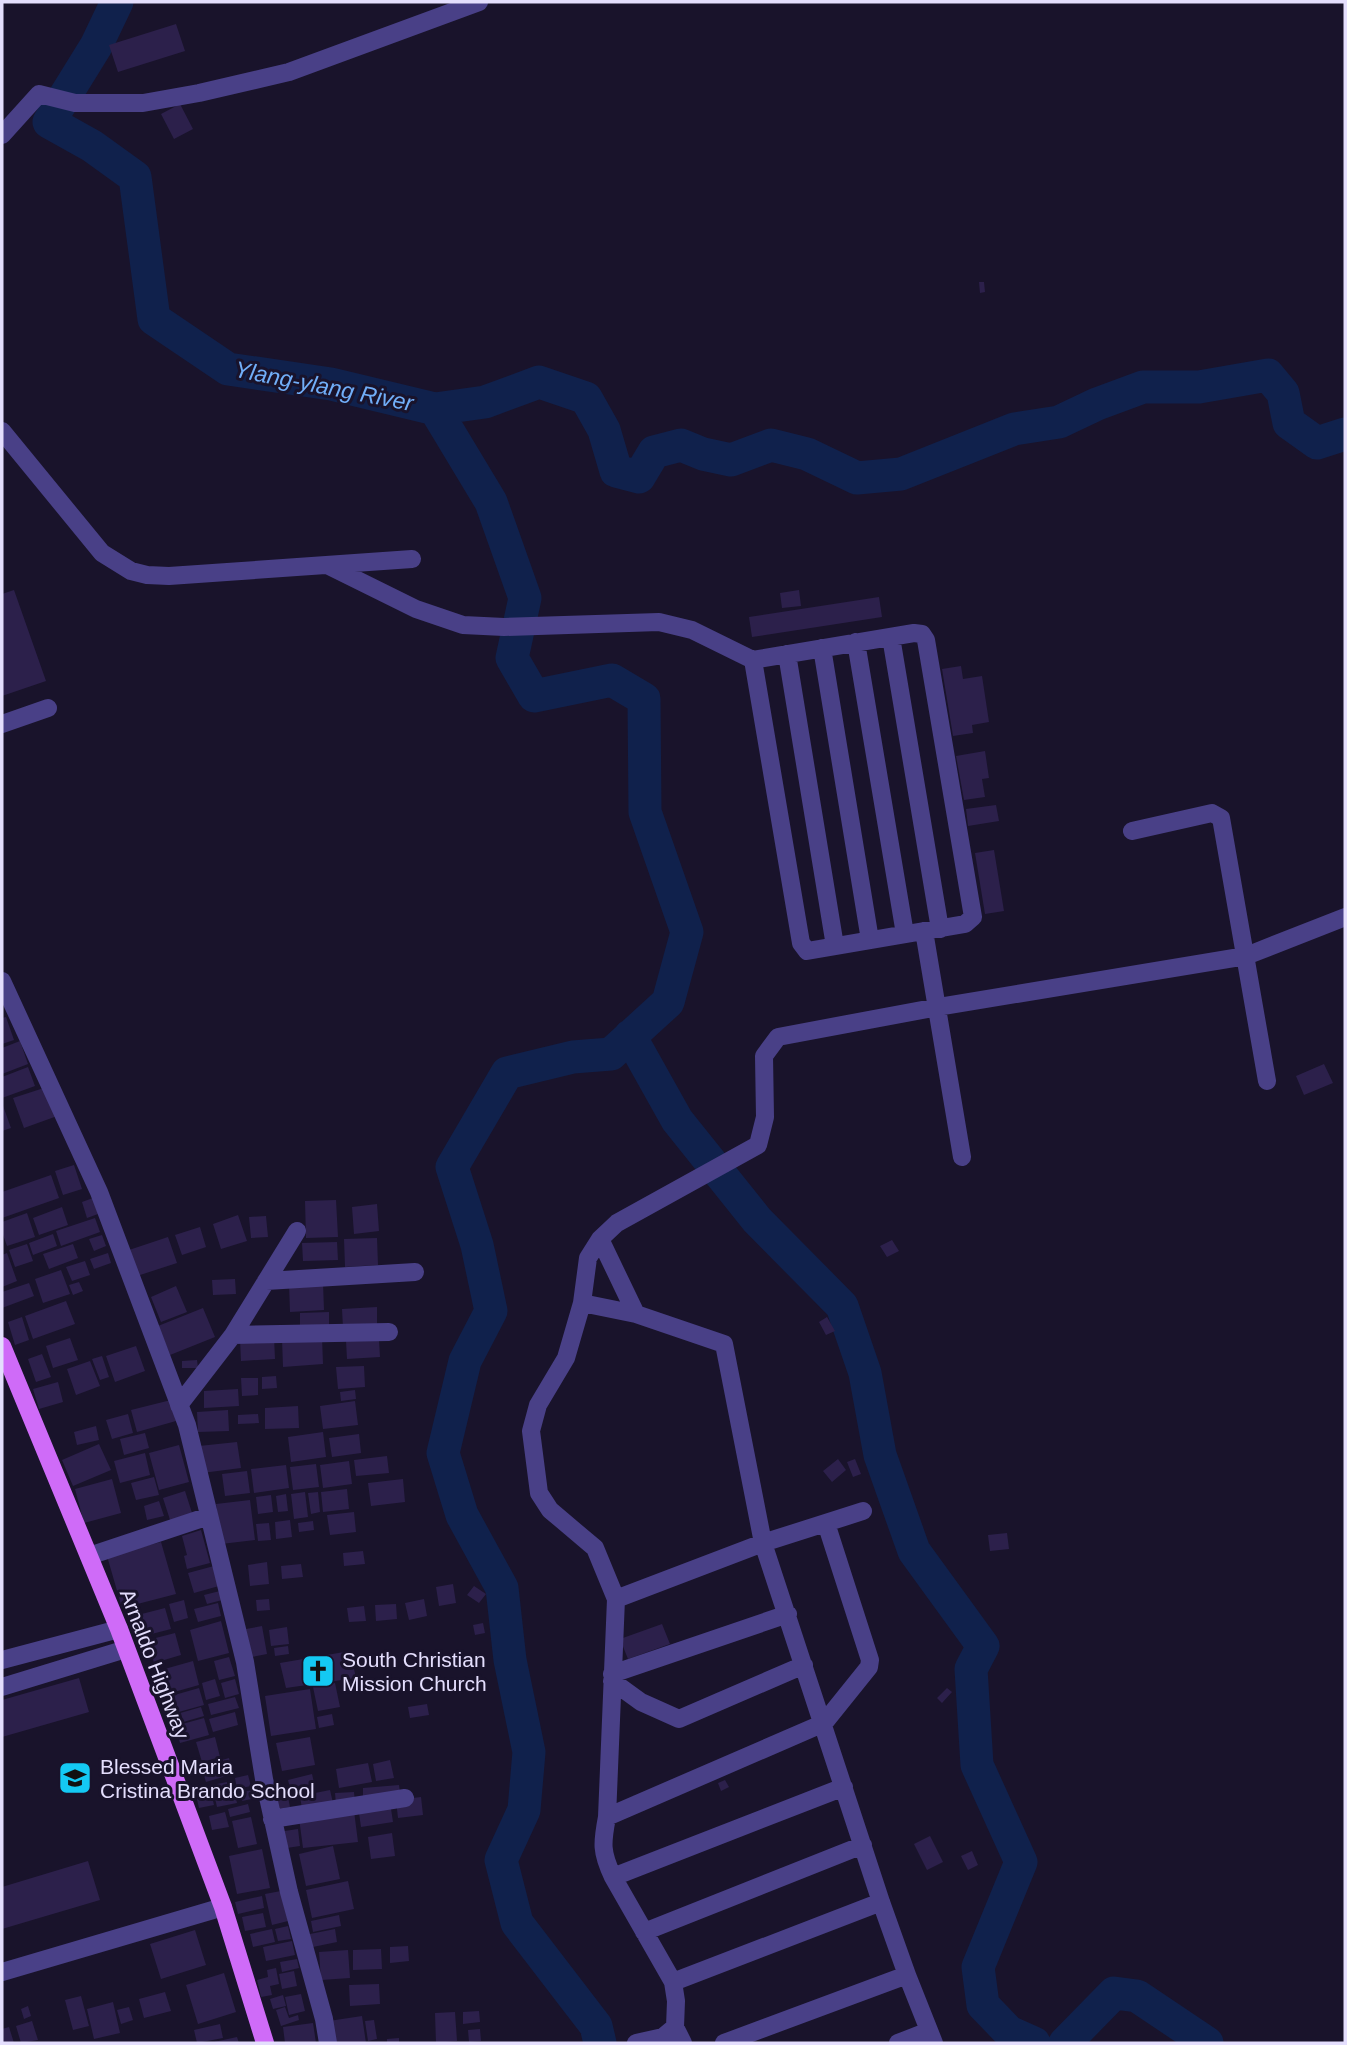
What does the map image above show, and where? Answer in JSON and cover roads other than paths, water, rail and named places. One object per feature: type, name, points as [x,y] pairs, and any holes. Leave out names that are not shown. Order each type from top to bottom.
[{"type":"main road","name":"Arnaldo Highway","points":[[2,1346],[119,1629],[223,1908],[265,2043]]},
{"type":"street","points":[[2,135],[39,94],[75,103],[143,103],[199,93],[289,72],[479,2]]},
{"type":"street","points":[[2,430],[93,542],[114,562],[131,570],[147,575],[169,576],[412,559]]},
{"type":"street","points":[[327,565],[431,616],[463,625],[504,627],[642,622],[676,625],[753,660],[918,633],[926,640],[973,914],[969,923],[810,951],[802,947],[753,660]]},
{"type":"street","points":[[891,637],[932,930],[938,1007],[962,1157]]},
{"type":"street","points":[[856,642],[905,934]]},
{"type":"street","points":[[822,648],[870,940]]},
{"type":"street","points":[[787,654],[835,946]]},
{"type":"street","points":[[2,724],[48,708]]},
{"type":"street","points":[[1132,831],[1212,813],[1221,818],[1267,1081]]},
{"type":"street","points":[[636,2043],[679,2035],[673,1982],[604,1859],[602,1845],[607,1817],[616,1599],[595,1548],[550,1510],[539,1493],[531,1431],[538,1405],[566,1358],[582,1303],[588,1258],[600,1239],[617,1223],[758,1145],[765,1117],[764,1056],[778,1037],[938,1007],[1246,956],[1345,917]]},
{"type":"street","points":[[2,981],[99,1192],[187,1425],[244,1662],[272,1819],[295,1916],[324,2019],[327,2043]]},
{"type":"street","points":[[179,1405],[233,1335],[297,1231]]},
{"type":"street","points":[[600,1239],[636,1314]]},
{"type":"street","points":[[266,1281],[415,1272]]},
{"type":"street","points":[[582,1303],[636,1314],[724,1344],[763,1543],[881,1902],[906,1975],[932,2037],[898,2043]]},
{"type":"street","points":[[233,1335],[389,1332]]},
{"type":"street","points":[[616,1599],[763,1543],[863,1511]]},
{"type":"street","points":[[89,1556],[209,1516]]},
{"type":"street","points":[[607,1817],[824,1723],[870,1664],[826,1523]]},
{"type":"street","points":[[612,1677],[788,1614]]},
{"type":"street","points":[[2,1660],[119,1629]]},
{"type":"street","points":[[2,1687],[126,1649]]},
{"type":"street","points":[[612,1677],[641,1702],[679,1719],[804,1665]]},
{"type":"street","points":[[612,1877],[844,1787]]},
{"type":"street","points":[[272,1819],[405,1798]]},
{"type":"street","points":[[644,1932],[863,1845]]},
{"type":"street","points":[[673,1982],[881,1902]]},
{"type":"street","points":[[2,1972],[223,1908]]},
{"type":"street","points":[[724,2043],[906,1975]]},
{"type":"waterway","name":"Ylang-ylang River","points":[[117,2],[96,46],[49,122],[92,146],[135,177],[154,319],[228,369],[331,384],[435,409],[491,502],[525,598],[512,658],[534,696],[612,680],[644,699],[645,812],[687,932],[668,1002],[611,1054],[573,1057],[507,1073],[452,1167],[477,1245],[491,1311],[465,1361],[443,1453],[462,1515],[502,1588],[510,1660],[529,1752],[524,1810],[501,1860],[517,1923],[596,2026],[600,2043]]},
{"type":"waterway","points":[[435,409],[485,402],[539,382],[586,398],[604,430],[616,471],[639,477],[654,452],[681,445],[703,454],[731,460],[771,445],[807,454],[857,478],[901,474],[1014,429],[1059,422],[1143,387],[1199,387],[1268,375],[1283,393],[1289,423],[1317,443],[1345,434]]},
{"type":"waterway","points":[[630,1036],[677,1120],[757,1220],[842,1306],[865,1373],[880,1455],[914,1551],[983,1646],[971,1669],[977,1765],[1021,1862],[978,1967],[983,2005],[1009,2032],[1034,2043]]},
{"type":"waterway","points":[[1065,2043],[1114,1993],[1137,1996],[1207,2043]]},
{"type":"place","name":"South Christian Mission Church","points":[[318,1671]]},
{"type":"place","name":"Blessed Maria Cristina Brando School","points":[[75,1778]]}]
